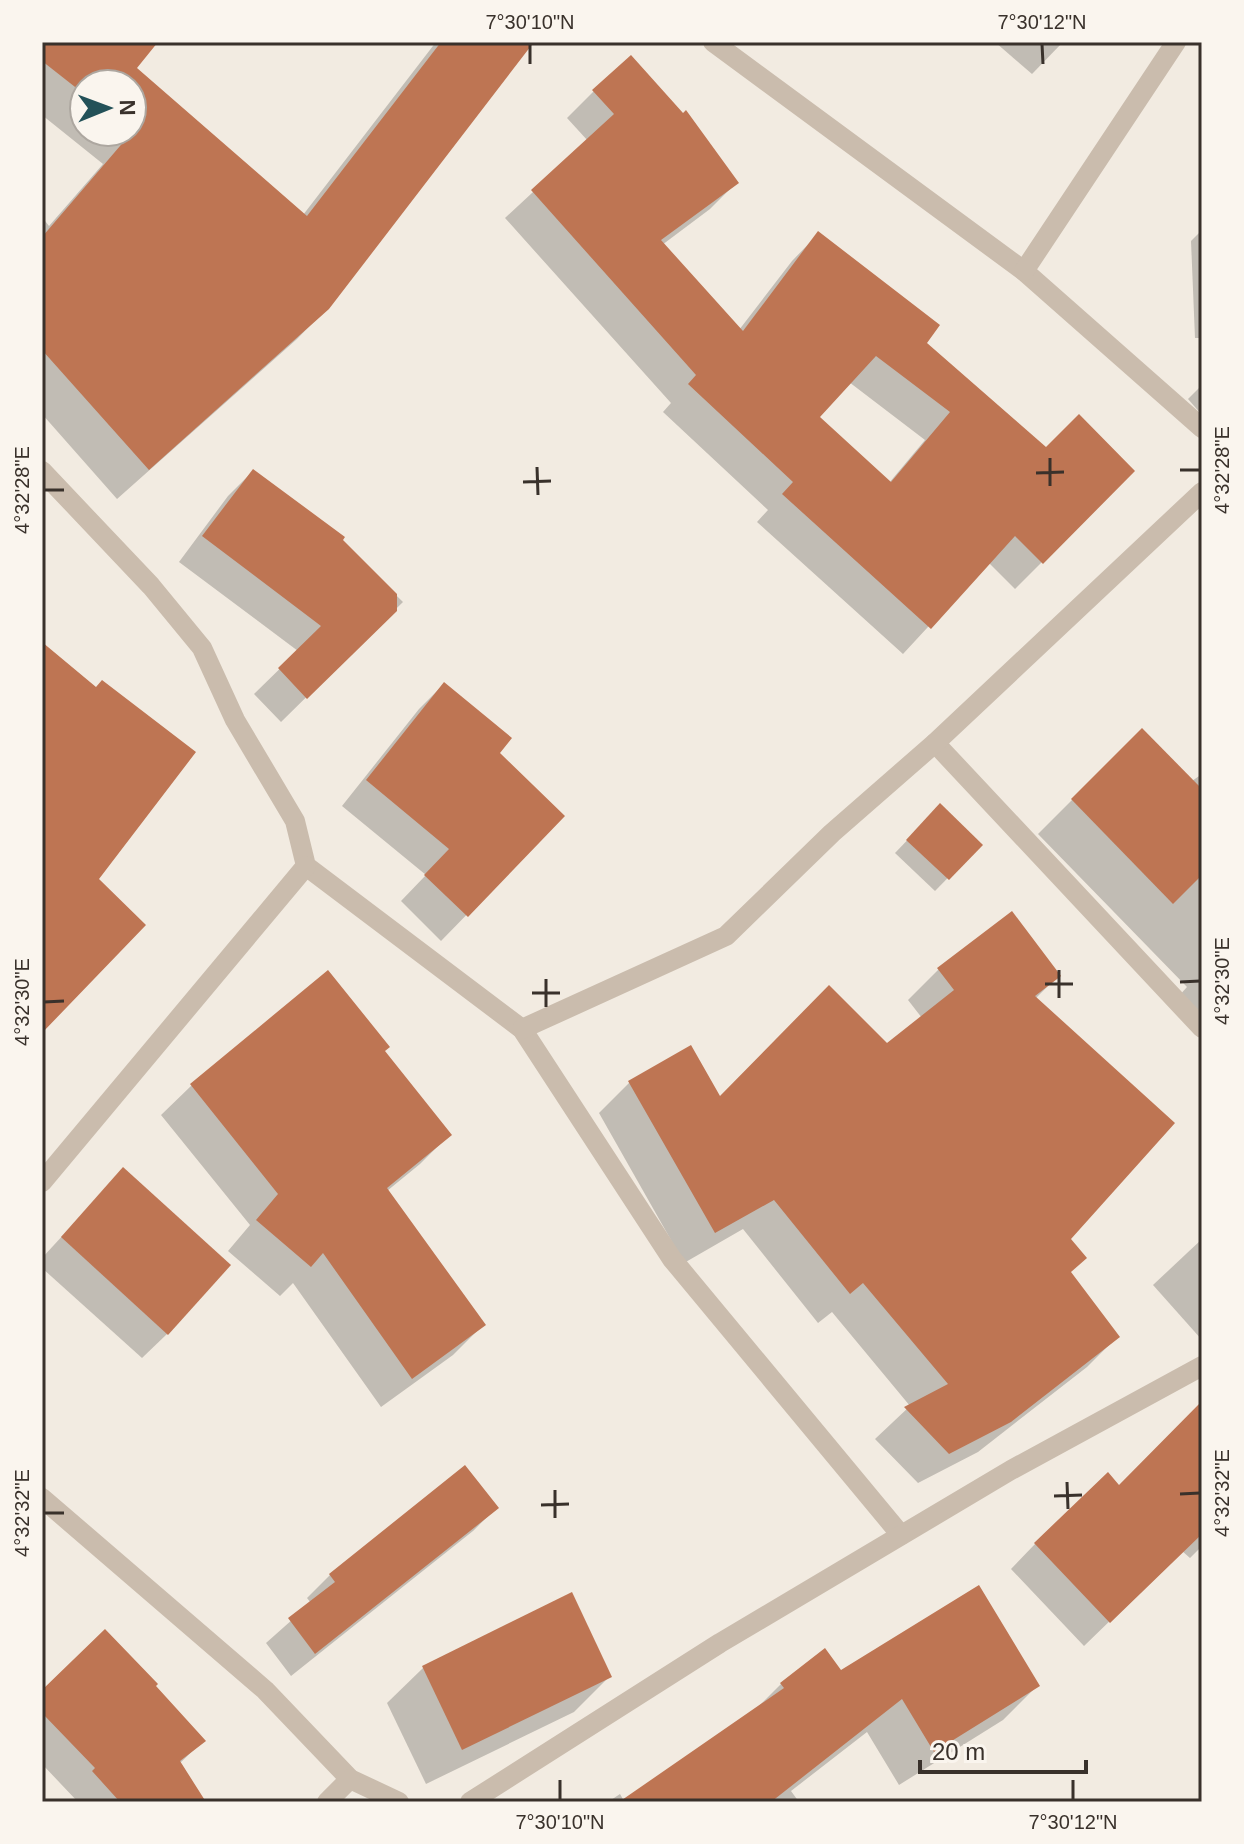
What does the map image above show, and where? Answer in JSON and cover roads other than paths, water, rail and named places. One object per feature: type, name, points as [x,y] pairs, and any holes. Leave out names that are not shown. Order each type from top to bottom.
[{"type":"street","points":[[713,42],[1024,271],[1202,428]]},
{"type":"street","points":[[1024,271],[1176,42]]},
{"type":"street","points":[[42,471],[151,586],[202,648],[235,720],[295,821],[306,866],[522,1029],[672,1259],[901,1535]]},
{"type":"street","points":[[522,1029],[726,936],[832,833],[935,743],[1202,492]]},
{"type":"street","points":[[935,743],[1202,1028]]},
{"type":"street","points":[[42,1182],[306,866]]},
{"type":"street","points":[[470,1802],[720,1643],[901,1535],[1011,1470],[1202,1366]]},
{"type":"street","points":[[42,1498],[265,1690],[350,1779],[399,1802]]},
{"type":"street","points":[[327,1802],[350,1779]]}]
